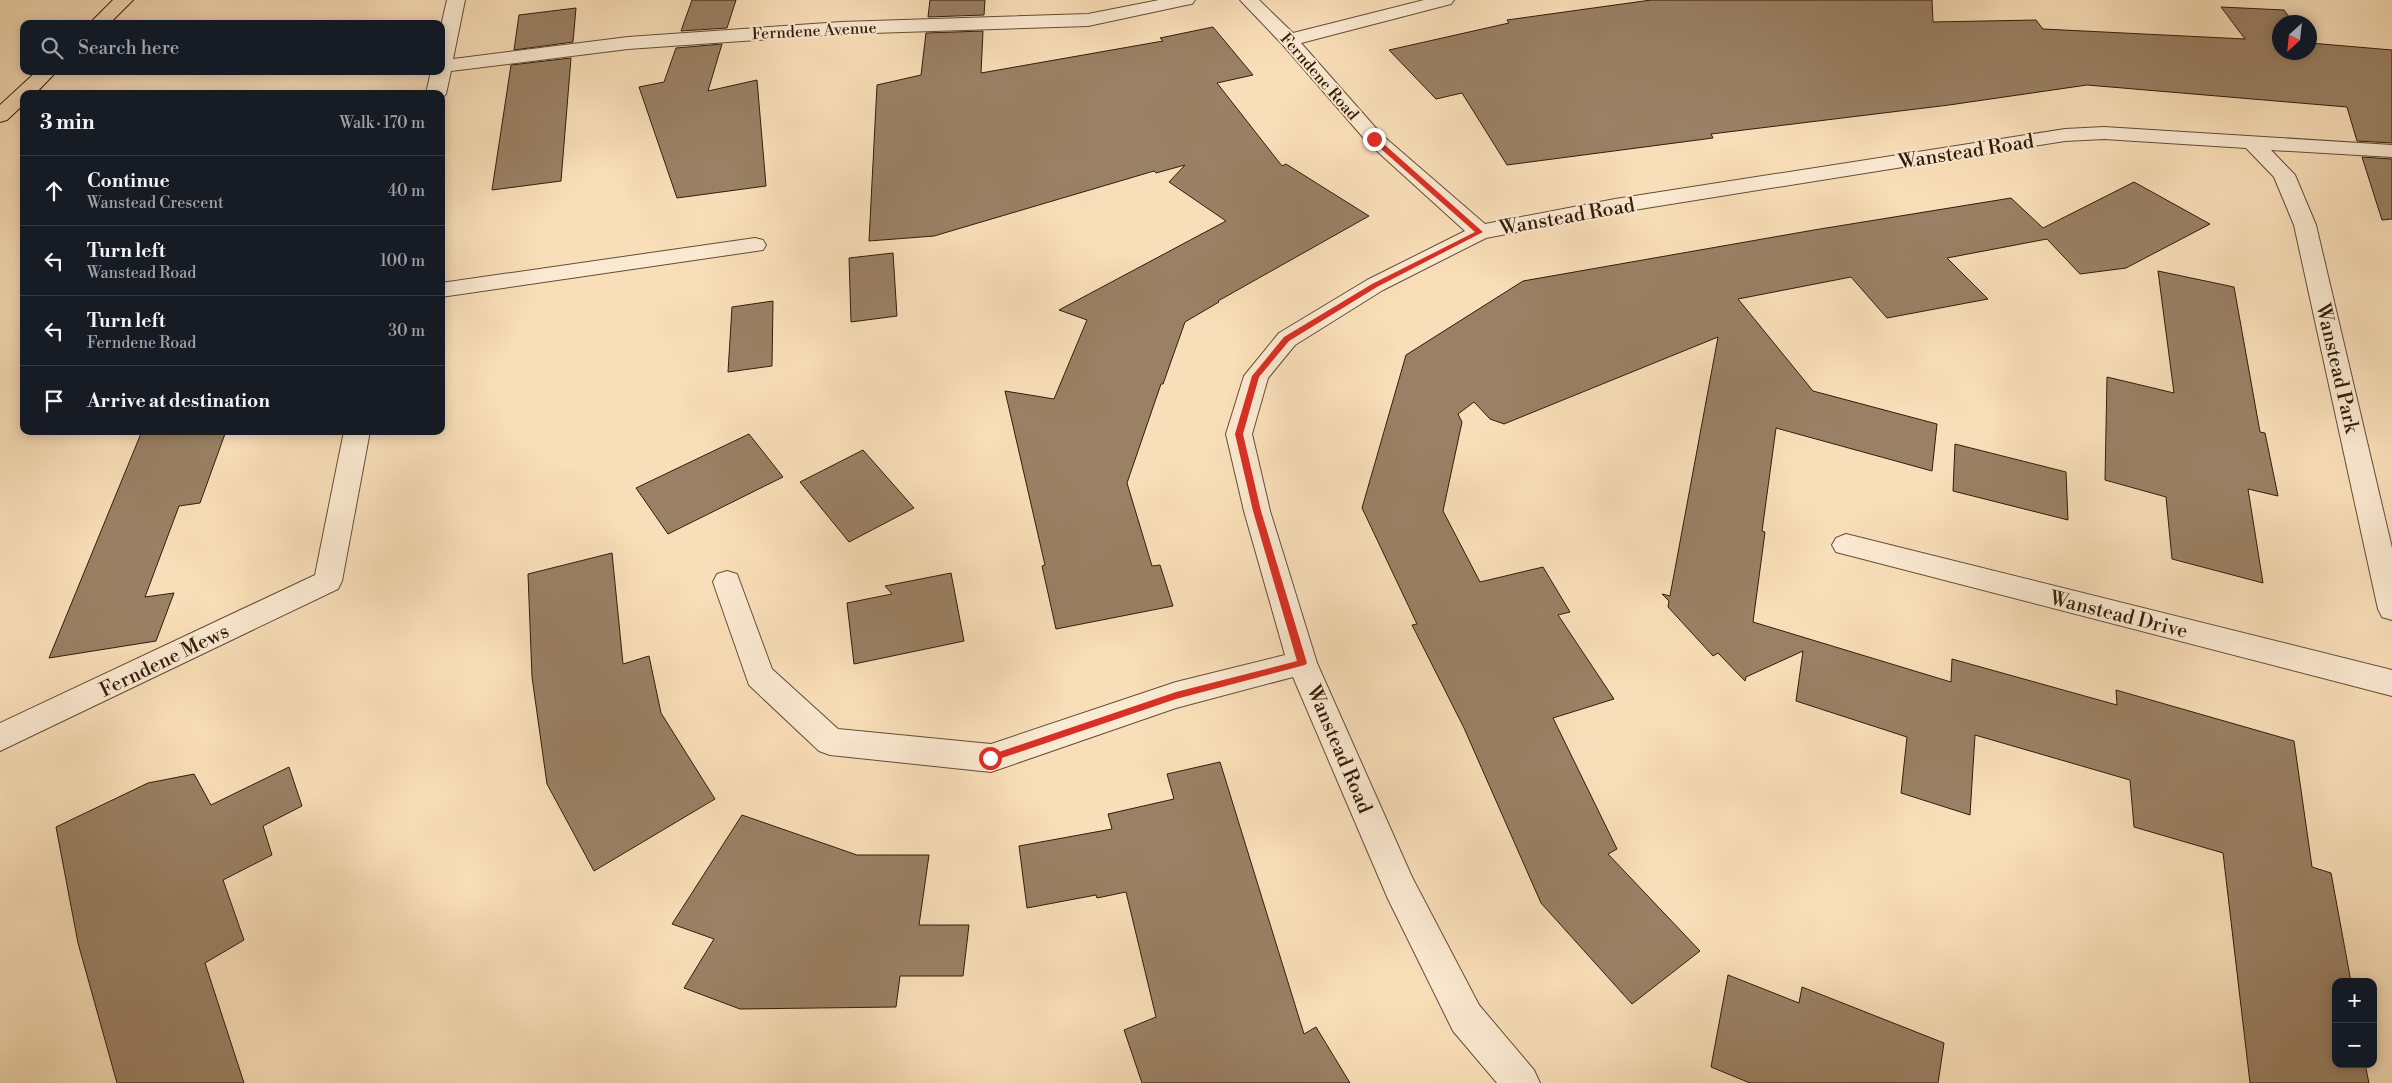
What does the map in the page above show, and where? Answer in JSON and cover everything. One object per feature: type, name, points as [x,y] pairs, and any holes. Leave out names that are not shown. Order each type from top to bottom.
[{"type":"highway","points":[[102,20],[124,0]]},
{"type":"highway","points":[[28,90],[44,75]]},
{"type":"highway","points":[[0,116],[20,97]]},
{"type":"street","points":[[445,55],[456,0]]},
{"type":"street","name":"Ferndene Avenue","points":[[445,70],[657,41],[840,28],[1088,20],[1186,0]]},
{"type":"street","name":"Ferndene Road","points":[[1249,0],[1289,40],[1374,139],[1418,180],[1480,232]]},
{"type":"street","points":[[1289,40],[1445,0]]},
{"type":"street","points":[[437,90],[441,75]]},
{"type":"street","name":"Wanstead Road","points":[[1521,1083],[1466,1018],[1400,888],[1302,663],[1257,511],[1239,434],[1256,376],[1287,339],[1375,285],[1480,232],[1615,206],[2065,135],[2104,133],[2392,151]]},
{"type":"street","name":"Wanstead Park","points":[[2252,142],[2284,175],[2305,225],[2392,609]]},
{"type":"street","points":[[445,289],[756,245]]},
{"type":"street","name":"Ferndene Mews","points":[[0,738],[328,581],[356,435]]},
{"type":"street","name":"Wanstead Drive","points":[[1846,545],[2392,683]]},
{"type":"street","points":[[727,582],[760,676],[830,742],[990,758],[1176,696],[1302,663]]},
{"type":"building","points":[[692,0],[736,0],[727,28],[681,31]]},
{"type":"building","points":[[930,0],[985,0],[984,15],[928,17]]},
{"type":"building","points":[[1651,0],[1932,0],[1933,22],[2036,20],[2043,29],[2245,39],[2221,7],[2284,10],[2288,15],[2272,15],[2272,60],[2317,60],[2317,44],[2392,50],[2392,143],[2357,141],[2347,107],[2087,85],[1949,105],[1711,134],[1713,138],[1507,165],[1462,93],[1436,99],[1389,50],[1509,23],[1507,20]]},
{"type":"building","points":[[576,8],[573,42],[514,50],[519,15]]},
{"type":"building","points":[[1213,27],[1253,75],[1217,83],[1282,166],[1286,164],[1369,216],[1218,301],[1185,322],[1163,384],[1161,384],[1127,483],[1152,566],[1160,565],[1173,606],[1056,629],[1042,566],[1045,565],[1005,391],[1054,399],[1087,320],[1059,310],[1226,221],[1169,182],[1185,165],[1156,173],[1154,171],[934,236],[869,241],[877,85],[921,75],[926,33],[983,31],[981,73],[1163,41],[1160,38]]},
{"type":"building","points":[[722,44],[708,91],[757,80],[766,186],[677,198],[639,87],[664,82],[676,48]]},
{"type":"building","points":[[571,58],[561,181],[492,190],[511,65]]},
{"type":"building","points":[[2362,157],[2392,159],[2392,219],[2382,220]]},
{"type":"building","points":[[2134,182],[2210,224],[2126,268],[2080,274],[2047,239],[1947,258],[1988,299],[1887,318],[1851,277],[1738,299],[1813,391],[1937,424],[1932,471],[1776,428],[1762,531],[1765,532],[1753,622],[1951,682],[1952,659],[2117,705],[2116,690],[2294,741],[2312,867],[2331,873],[2350,978],[2332,978],[2332,1068],[2366,1068],[2369,1083],[2250,1083],[2223,853],[2134,827],[2130,780],[1975,735],[1970,815],[1901,793],[1907,737],[1796,701],[1803,651],[1746,677],[1745,681],[1718,653],[1713,656],[1668,607],[1669,601],[1662,594],[1670,596],[1718,337],[1504,424],[1490,419],[1474,402],[1458,414],[1462,422],[1443,511],[1480,582],[1543,567],[1570,612],[1558,615],[1614,699],[1553,718],[1617,849],[1608,854],[1700,951],[1632,1004],[1541,903],[1464,728],[1412,625],[1417,624],[1362,508],[1406,355],[1523,281],[2011,198],[2043,228]]},
{"type":"building","points":[[893,253],[897,316],[851,322],[849,258]]},
{"type":"building","points":[[2158,271],[2234,287],[2260,432],[2265,433],[2278,496],[2248,489],[2263,583],[2172,559],[2166,497],[2105,480],[2107,377],[2174,393]]},
{"type":"building","points":[[773,301],[772,366],[728,372],[732,307]]},
{"type":"building","points":[[749,434],[783,477],[668,534],[636,488]]},
{"type":"building","points":[[140,435],[225,435],[200,503],[179,506],[145,597],[174,593],[156,641],[49,658]]},
{"type":"building","points":[[1955,444],[2066,472],[2068,520],[1953,491]]},
{"type":"building","points":[[863,450],[914,508],[849,542],[800,482]]},
{"type":"building","points":[[612,553],[623,664],[649,656],[661,713],[715,799],[594,871],[547,784],[532,677],[528,574]]},
{"type":"building","points":[[951,573],[964,641],[854,664],[847,603],[892,594],[885,586]]},
{"type":"building","points":[[1220,762],[1304,1034],[1316,1027],[1350,1083],[1142,1083],[1124,1030],[1156,1017],[1126,892],[1097,898],[1096,895],[1027,908],[1019,846],[1112,829],[1108,814],[1174,799],[1167,774]]},
{"type":"building","points":[[289,767],[302,806],[263,826],[272,855],[223,880],[244,940],[205,963],[244,1083],[117,1083],[78,943],[56,827],[148,783],[194,774],[211,805]]},
{"type":"building","points":[[742,815],[857,855],[929,855],[919,925],[969,925],[963,976],[900,976],[896,1007],[740,1009],[684,988],[714,939],[672,924]]},
{"type":"building","points":[[1728,975],[1799,1003],[1802,987],[1944,1043],[1938,1083],[1750,1083],[1711,1067]]},
{"type":"route","points":[[990,758],[1176,696],[1302,663],[1257,511],[1239,434],[1256,376],[1287,339],[1375,285],[1480,232],[1418,180],[1374,139]]}]
